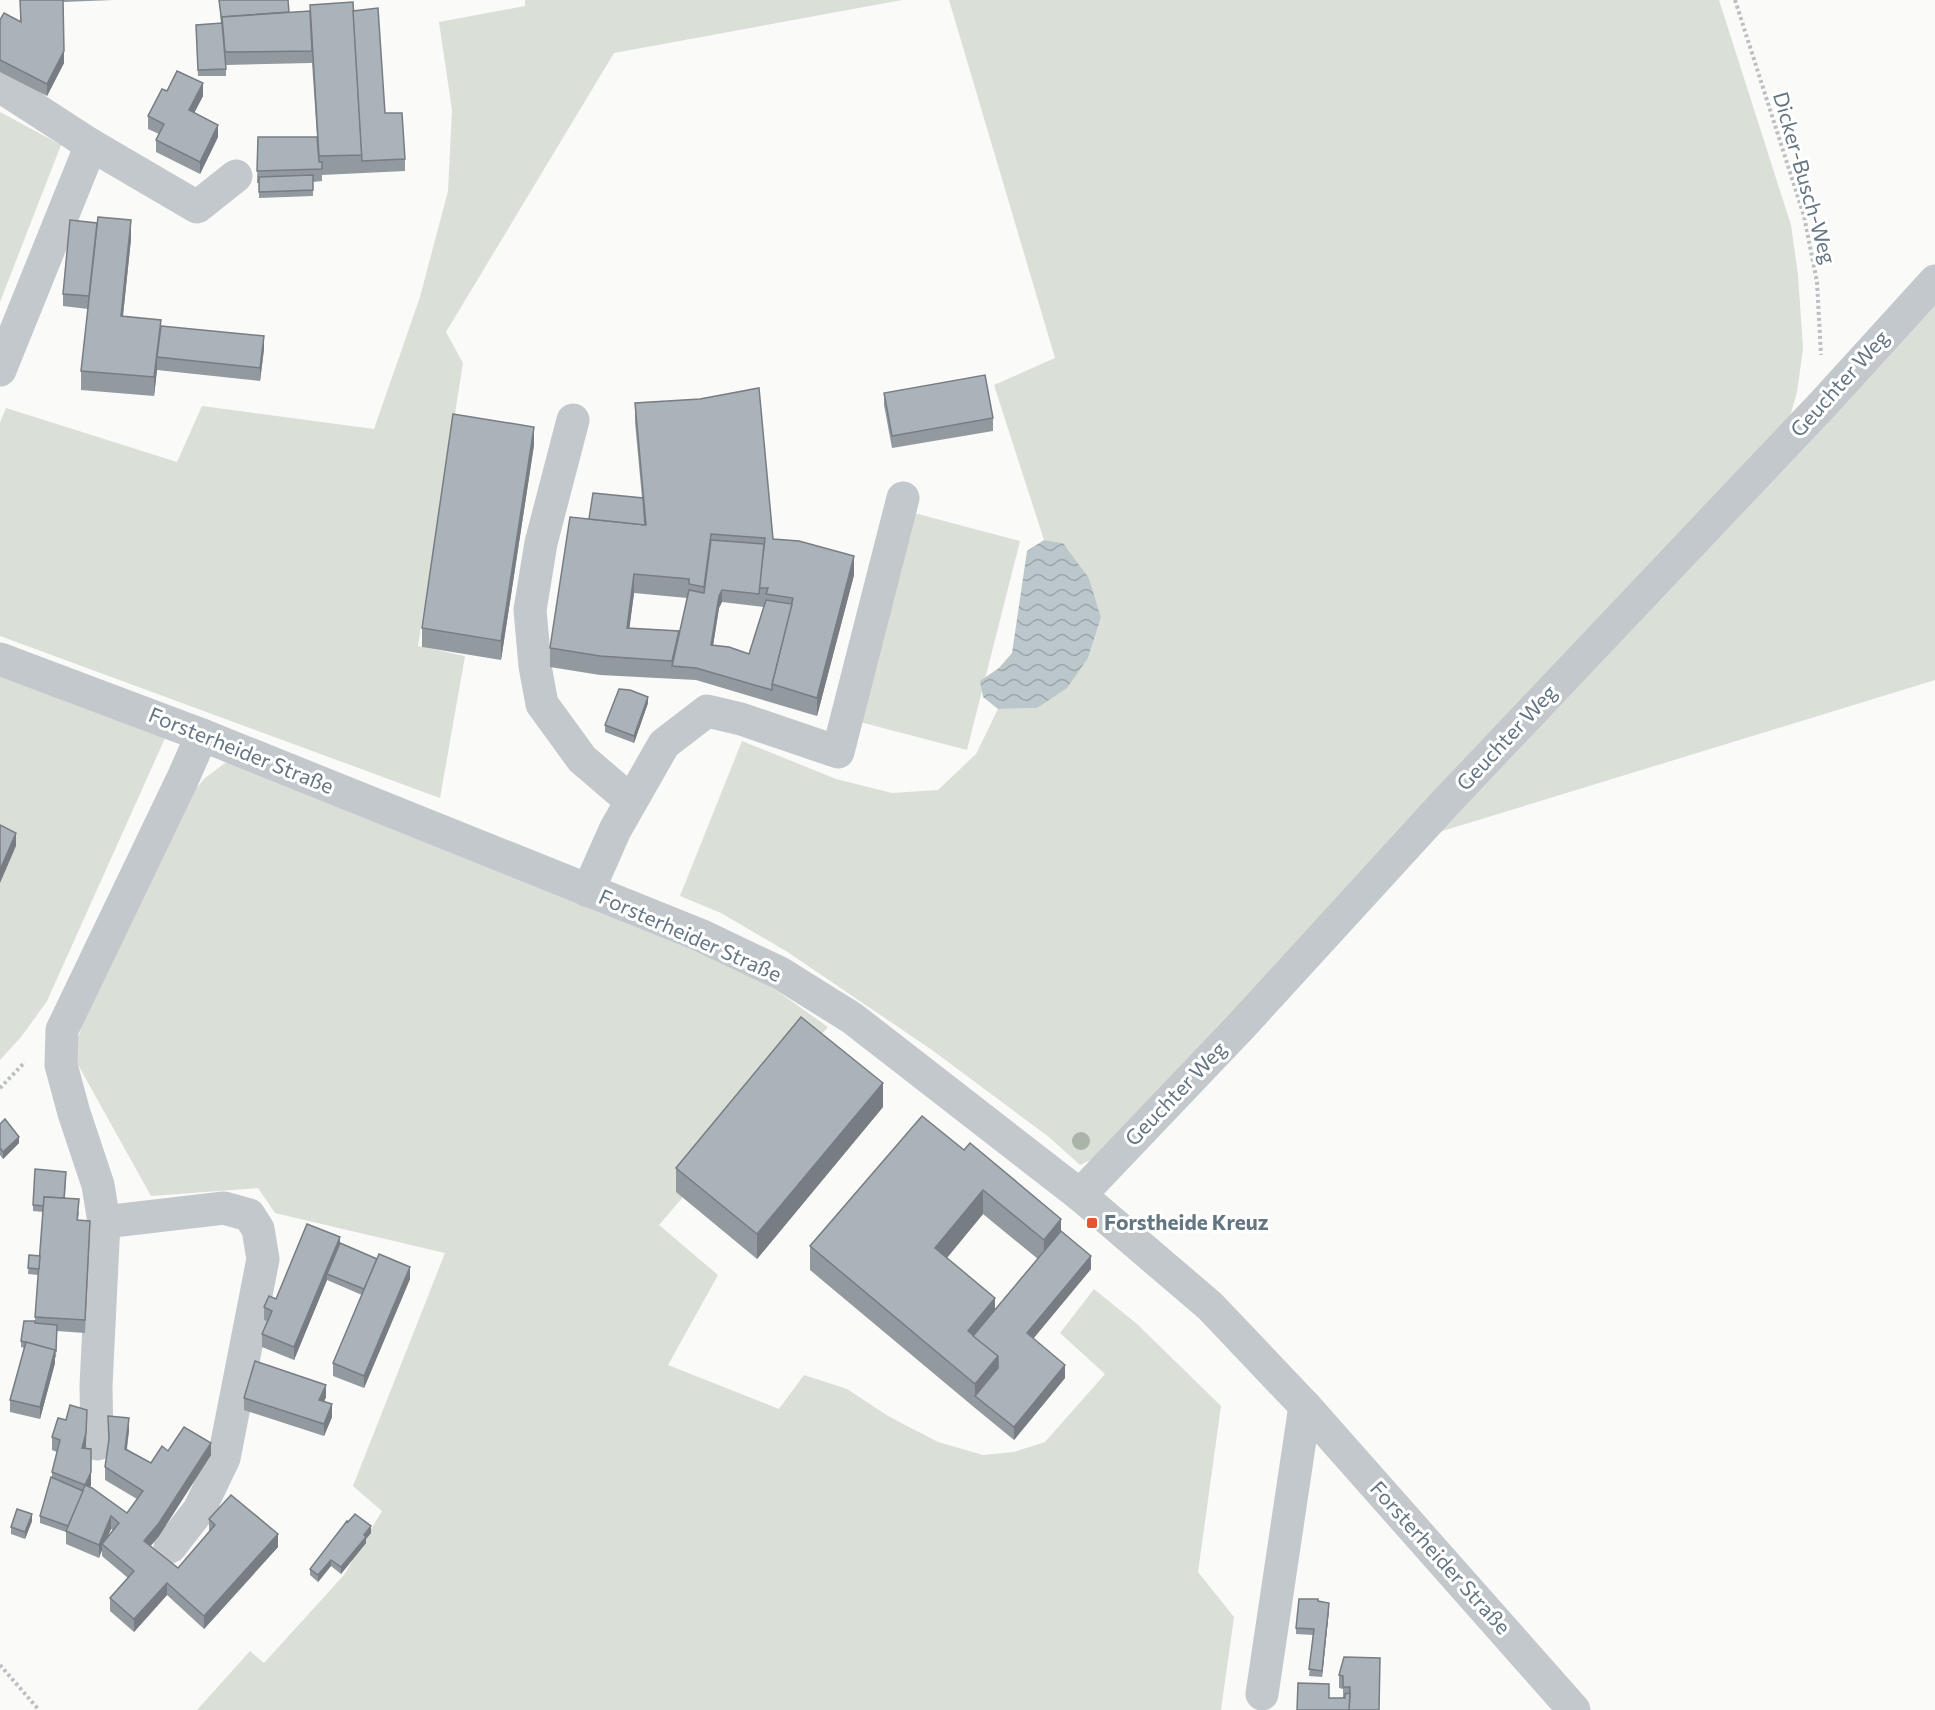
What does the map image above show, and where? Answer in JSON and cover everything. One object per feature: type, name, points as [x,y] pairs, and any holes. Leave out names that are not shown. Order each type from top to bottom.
[{"type":"street","points":[[0,86],[92,146],[197,207],[236,176]]},
{"type":"street","points":[[0,370],[92,146]]},
{"type":"street","name":"Geuchter Weg","points":[[1080,1195],[1242,1025],[1446,802],[1824,403],[1935,281]]},
{"type":"street","points":[[573,420],[541,543],[530,610],[535,666],[542,704],[582,759],[631,801]]},
{"type":"street","points":[[588,891],[615,830],[664,744],[707,711],[741,719],[838,752],[903,498]]},
{"type":"street","name":"Forsterheider Straße","points":[[0,659],[202,735],[700,935],[780,973],[852,1018],[1080,1195],[1210,1306],[1305,1406],[1574,1710]]},
{"type":"street","points":[[97,1443],[96,1386],[104,1222],[98,1185],[61,1065],[62,1030],[202,735]]},
{"type":"street","points":[[104,1222],[224,1208],[249,1215],[258,1229],[263,1258],[224,1458],[199,1510],[170,1547]]},
{"type":"street","points":[[1262,1694],[1305,1406]]},
{"type":"path","name":"Dicker-Busch-Weg","points":[[1735,0],[1804,216],[1817,282],[1824,403]]},
{"type":"path","points":[[0,1665],[39,1710]]},
{"type":"shaded area","points":[[525,0],[902,0],[614,53],[446,332],[463,363],[418,646],[465,656],[440,798],[0,636],[0,423],[6,408],[177,462],[202,406],[374,429],[420,297],[448,191],[452,110],[439,22],[525,6]]},
{"type":"shaded area","points":[[949,0],[1719,0],[1791,225],[1798,275],[1803,349],[1797,392],[1789,420],[1099,1156],[1080,1165],[1049,1137],[932,1050],[786,951],[721,913],[680,896],[742,741],[836,779],[892,793],[938,790],[976,754],[998,709],[1037,708],[1088,658],[1101,619],[1089,578],[1063,543],[1044,540],[994,385],[1055,358]]},
{"type":"shaded area","points":[[0,112],[61,145],[0,302]]},
{"type":"shaded area","points":[[1935,293],[1935,680],[1436,833]]},
{"type":"shaded area","points":[[914,513],[1020,541],[967,750],[860,722]]},
{"type":"shaded area","points":[[0,674],[166,736],[47,1001],[21,1037],[0,1060]]},
{"type":"shaded area","points":[[229,760],[742,966],[828,1027],[659,1225],[718,1275],[668,1365],[779,1409],[804,1375],[847,1389],[888,1416],[938,1442],[983,1455],[1014,1452],[1045,1442],[1105,1374],[1060,1333],[1094,1289],[1137,1324],[1221,1406],[1198,1572],[1234,1617],[1221,1710],[197,1710],[250,1651],[264,1663],[344,1575],[382,1511],[353,1486],[445,1253],[275,1213],[258,1188],[151,1196],[72,1054],[87,1013],[194,791],[205,778]]},
{"type":"water","points":[[1044,540],[1063,543],[1089,578],[1101,618],[1088,658],[1067,688],[1037,708],[998,709],[983,697],[980,681],[999,668],[1012,653],[1027,551]]},
{"type":"building","points":[[20,0],[63,0],[64,51],[47,84],[0,60],[0,20],[4,13],[21,22]]},
{"type":"building","points":[[219,0],[288,0],[289,12],[222,17],[222,23]]},
{"type":"building","points":[[353,2],[362,155],[319,156],[310,5]]},
{"type":"building","points":[[378,8],[385,113],[402,113],[405,159],[362,161],[353,11]]},
{"type":"building","points":[[310,11],[312,51],[225,52],[222,17]]},
{"type":"building","points":[[222,23],[226,69],[198,70],[196,25]]},
{"type":"building","points":[[177,71],[203,83],[189,110],[218,125],[200,162],[156,140],[164,124],[148,116],[162,89],[167,91]]},
{"type":"building","points":[[258,137],[317,137],[319,162],[322,162],[322,169],[257,171]]},
{"type":"building","points":[[313,175],[313,190],[259,192],[259,177]]},
{"type":"building","points":[[98,217],[131,220],[121,316],[161,320],[154,377],[81,371]]},
{"type":"building","points":[[70,220],[97,223],[89,296],[63,294]]},
{"type":"building","points":[[161,326],[264,336],[260,368],[157,357]]},
{"type":"building","points":[[985,375],[993,418],[892,436],[884,393]]},
{"type":"building","points":[[759,388],[773,539],[799,541],[854,556],[817,698],[772,684],[793,598],[766,594],[768,588],[759,588],[765,538],[711,534],[704,587],[689,584],[689,579],[634,574],[627,628],[679,631],[672,661],[600,656],[550,648],[570,517],[646,525],[635,403],[700,399]]},
{"type":"building","points":[[453,414],[534,427],[501,641],[422,628]]},
{"type":"building","points":[[593,493],[643,498],[645,525],[589,519]]},
{"type":"building","points":[[711,540],[764,544],[759,594],[722,590],[711,645],[729,647],[749,654],[766,600],[792,604],[772,690],[696,668],[672,666],[689,590],[704,593]]},
{"type":"building","points":[[619,689],[630,690],[648,697],[634,736],[605,725]]},
{"type":"building","points":[[0,825],[16,833],[0,870]]},
{"type":"building","points":[[801,1017],[883,1083],[757,1234],[676,1168]]},
{"type":"building","points":[[922,1116],[964,1150],[970,1143],[1061,1219],[1044,1240],[983,1190],[935,1248],[995,1298],[968,1331],[998,1356],[975,1384],[810,1246]]},
{"type":"building","points":[[5,1119],[19,1137],[3,1152],[0,1148],[0,1124]]},
{"type":"building","points":[[35,1169],[66,1172],[64,1198],[44,1197],[44,1206],[33,1205]]},
{"type":"building","points":[[44,1197],[79,1199],[77,1220],[90,1221],[85,1320],[35,1317]]},
{"type":"building","points":[[307,1224],[340,1237],[294,1347],[262,1334],[272,1311],[264,1307],[269,1296],[276,1299]]},
{"type":"building","points":[[1061,1231],[1091,1256],[1027,1333],[1065,1365],[1014,1427],[975,1396],[998,1368],[998,1356],[973,1336]]},
{"type":"building","points":[[340,1243],[377,1259],[364,1289],[327,1274]]},
{"type":"building","points":[[379,1254],[410,1267],[364,1376],[333,1363]]},
{"type":"building","points":[[29,1255],[40,1256],[39,1269],[28,1268]]},
{"type":"building","points":[[24,1321],[57,1325],[56,1351],[21,1341]]},
{"type":"building","points":[[26,1342],[55,1350],[40,1407],[10,1400]]},
{"type":"building","points":[[255,1361],[326,1385],[319,1400],[332,1404],[324,1424],[244,1398]]},
{"type":"building","points":[[70,1405],[87,1410],[86,1433],[82,1448],[91,1449],[91,1472],[85,1485],[52,1472],[60,1440],[52,1437],[58,1418],[66,1420]]},
{"type":"building","points":[[108,1416],[129,1418],[125,1449],[151,1463],[162,1446],[168,1451],[184,1427],[211,1443],[159,1523],[144,1541],[178,1568],[215,1525],[209,1519],[231,1495],[278,1534],[204,1616],[167,1583],[134,1619],[110,1598],[134,1571],[102,1544],[119,1523],[111,1516],[99,1545],[66,1531],[85,1485],[127,1513],[143,1491],[105,1467],[109,1439]]},
{"type":"building","points":[[51,1477],[83,1491],[68,1526],[40,1516]]},
{"type":"building","points":[[17,1509],[32,1514],[25,1532],[11,1527]]},
{"type":"building","points":[[355,1514],[371,1526],[364,1535],[366,1537],[341,1567],[331,1560],[318,1575],[310,1569]]},
{"type":"building","points":[[1299,1599],[1318,1599],[1318,1601],[1329,1603],[1322,1671],[1309,1669],[1314,1629],[1296,1628]]},
{"type":"building","points":[[1344,1657],[1380,1658],[1379,1710],[1349,1710],[1350,1687],[1343,1687],[1343,1676],[1339,1675]]},
{"type":"building","points":[[1298,1683],[1329,1684],[1329,1698],[1345,1698],[1345,1694],[1350,1693],[1349,1710],[1297,1710]]},
{"type":"place","name":"Forstheide Kreuz","points":[[1092,1223]]}]
